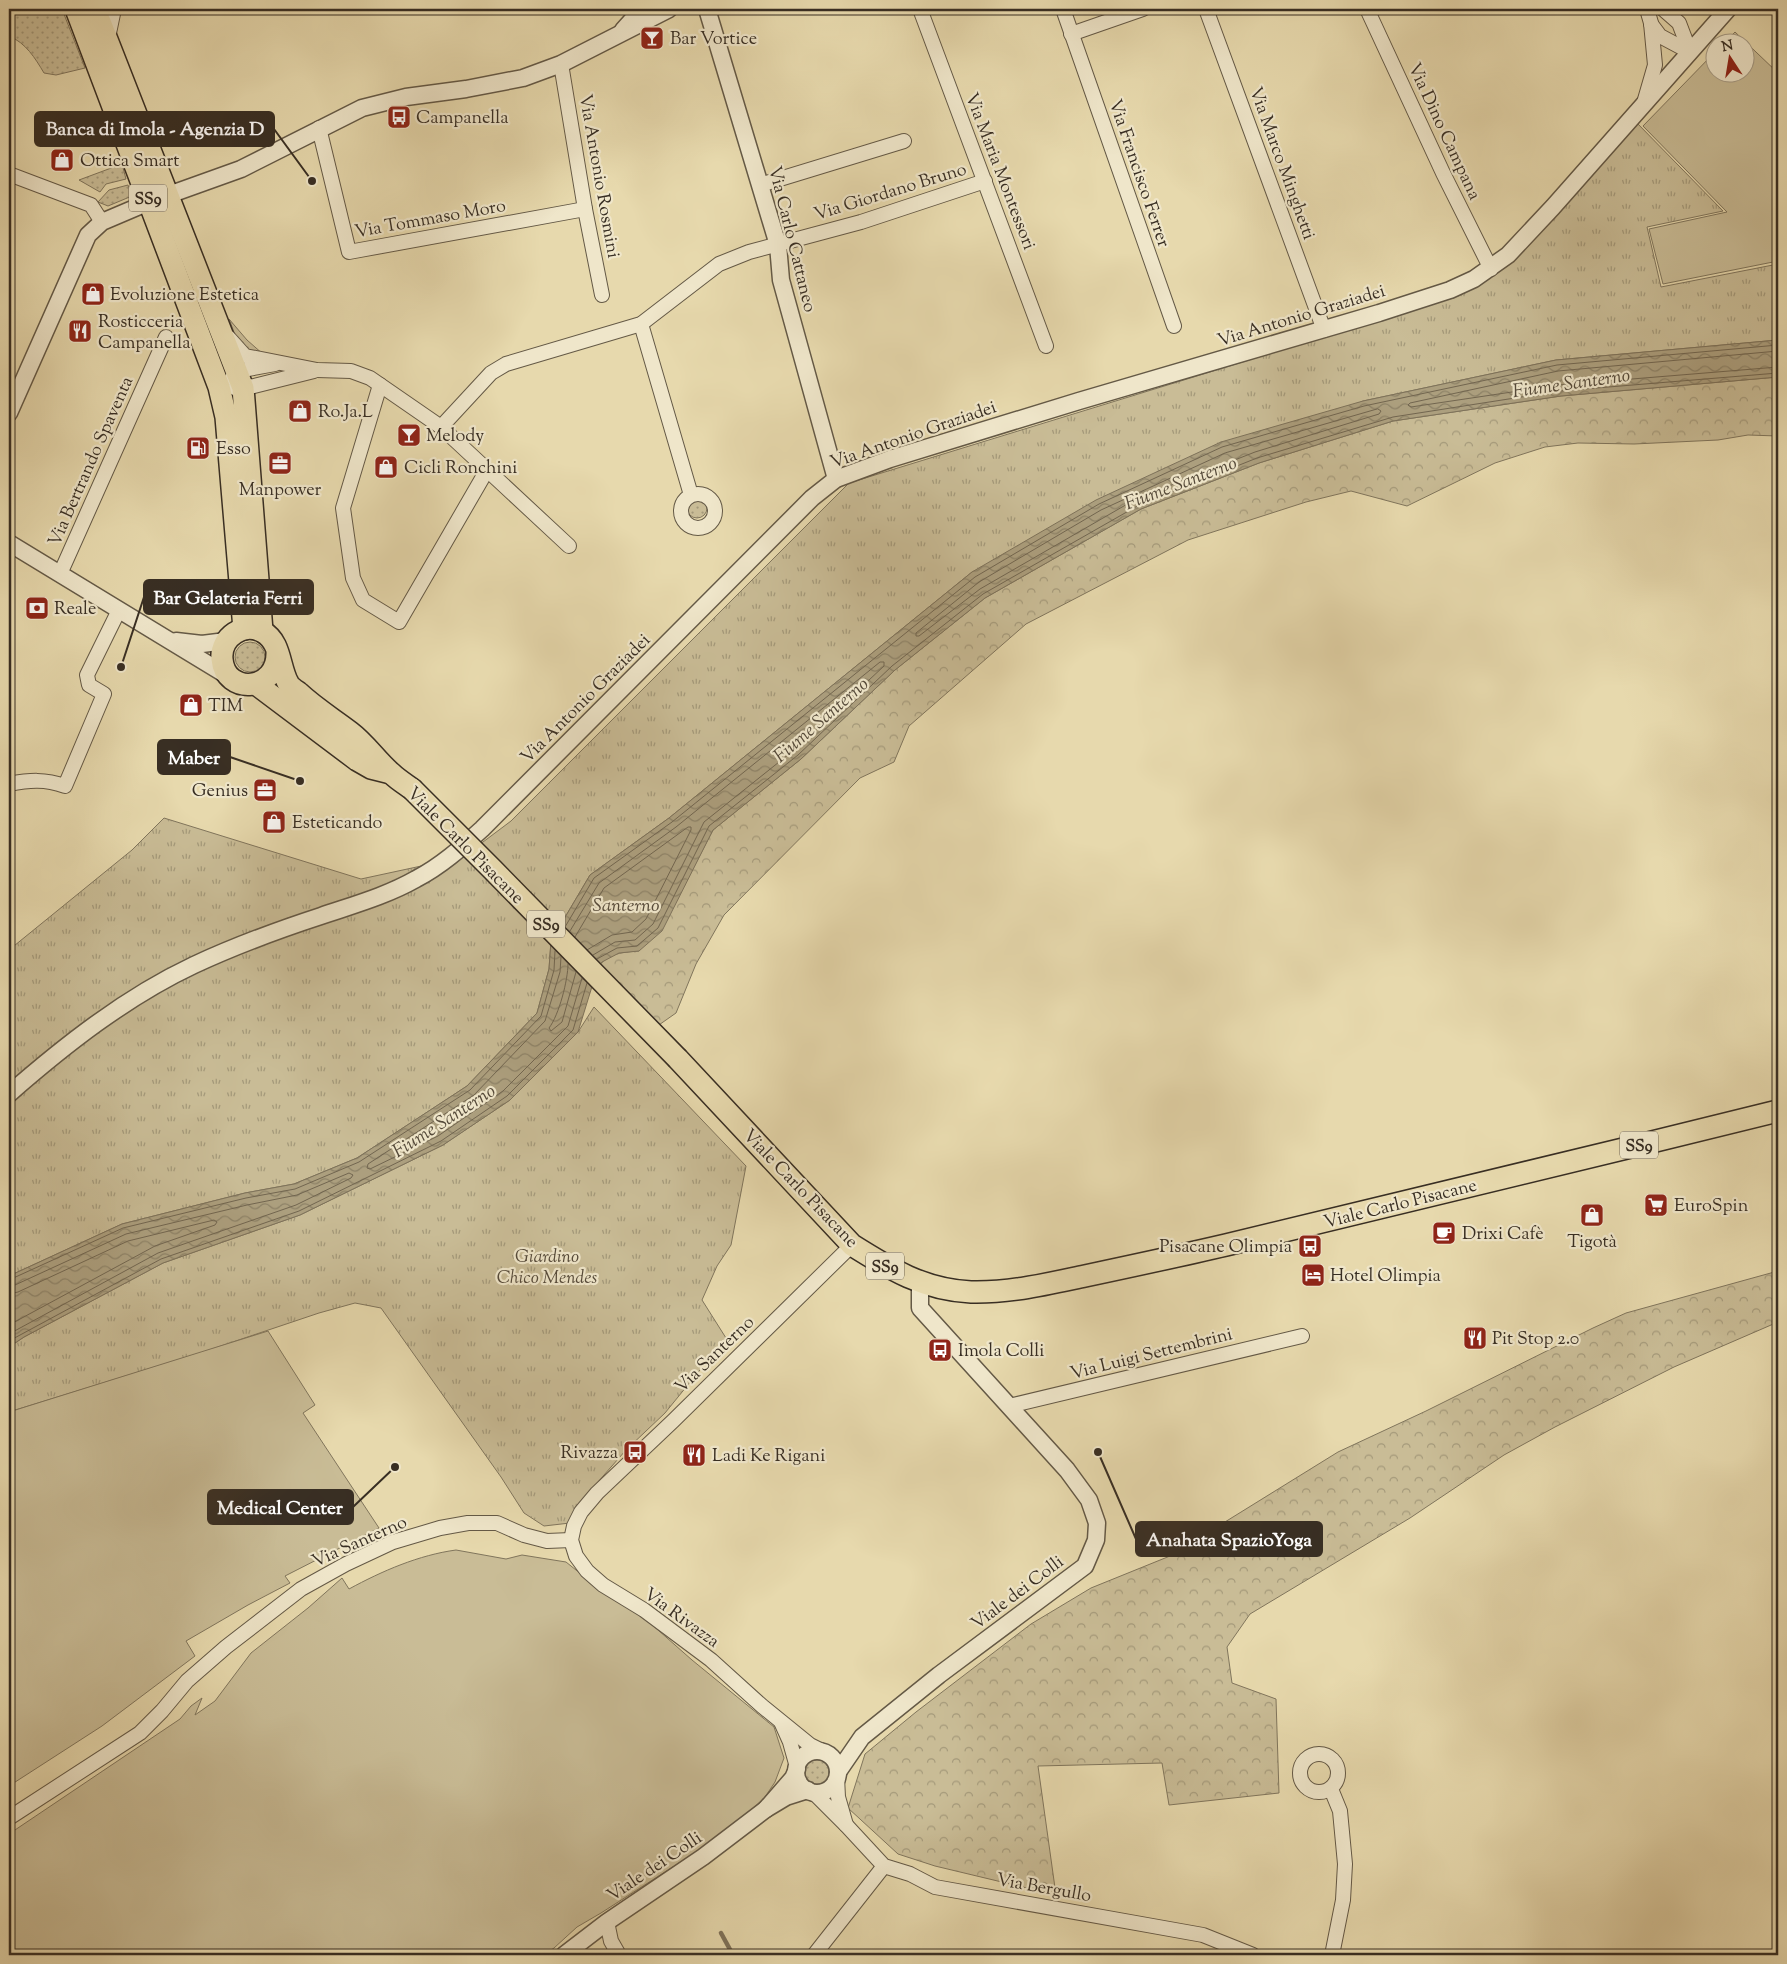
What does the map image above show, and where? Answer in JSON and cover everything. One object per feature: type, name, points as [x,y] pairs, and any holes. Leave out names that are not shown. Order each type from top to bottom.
[{"type":"main road","name":"SS9","points":[[76,9],[158,198],[218,325],[240,381],[253,630]]},
{"type":"main road","name":"SS9","points":[[95,9],[219,387],[226,417],[253,630]]},
{"type":"main road","name":"Viale Carlo Pisacane","points":[[226,641],[231,636],[253,630],[269,636],[277,651],[288,684],[315,708],[369,749],[391,773],[412,789],[678,1059],[852,1245],[885,1266],[920,1283],[971,1292],[1021,1290],[1338,1219],[1778,1111]]},
{"type":"main road","points":[[226,641],[222,650],[223,667],[234,680]]},
{"type":"main road","points":[[256,684],[264,681],[276,668],[278,660],[277,651]]},
{"type":"main road","name":"Viale Carlo Pisacane","points":[[234,680],[249,685],[256,684],[357,760],[370,768],[391,773]]},
{"type":"main road","points":[[309,725],[321,728],[337,739],[346,738],[350,733]]},
{"type":"street","points":[[107,42],[114,9]]},
{"type":"street","points":[[618,35],[639,9]]},
{"type":"street","points":[[9,413],[88,235],[102,222],[158,198],[241,169],[362,108],[406,97],[466,89],[523,78],[561,64],[668,9]]},
{"type":"street","name":"Via Carlo Cattaneo","points":[[707,9],[778,245],[781,280],[836,479]]},
{"type":"street","name":"Via Maria Montessori","points":[[920,9],[1046,346]]},
{"type":"street","name":"Via Francisco Ferrer","points":[[1063,9],[1174,326]]},
{"type":"street","points":[[1071,34],[1143,9]]},
{"type":"street","name":"Via Marco Minghetti","points":[[1206,9],[1324,330]]},
{"type":"street","name":"Via Dino Campana","points":[[1368,9],[1443,173],[1491,269]]},
{"type":"street","points":[[1644,104],[1656,65],[1651,23],[1647,9]]},
{"type":"street","points":[[1663,9],[1679,23],[1690,52]]},
{"type":"street","name":"Via Antonio Graziadei","points":[[9,1094],[83,1032],[161,983],[194,966],[271,933],[386,894],[416,880],[444,862],[482,829],[812,498],[836,479],[890,459],[1324,330],[1450,290],[1491,269],[1508,255],[1554,207],[1728,9]]},
{"type":"street","points":[[1651,23],[1660,36],[1690,52]]},
{"type":"street","name":"Via Antonio Rosmini","points":[[561,64],[585,209],[602,295]]},
{"type":"street","name":"Via Tommaso Moro","points":[[319,128],[349,252],[585,209]]},
{"type":"street","points":[[760,185],[904,141]]},
{"type":"street","points":[[9,174],[56,190],[91,205],[102,222]]},
{"type":"street","name":"Via Giordano Bruno","points":[[641,324],[719,264],[749,252],[861,222],[985,181]]},
{"type":"street","points":[[441,427],[491,373],[506,364],[641,324],[691,494]]},
{"type":"street","points":[[218,325],[245,356],[317,370]]},
{"type":"street","name":"Via Bertrando Spaventa","points":[[60,574],[166,336]]},
{"type":"street","points":[[240,381],[248,369],[281,362]]},
{"type":"street","points":[[219,387],[240,381],[317,370],[351,371],[370,378],[441,427],[569,546]]},
{"type":"street","points":[[380,384],[343,508],[353,578],[363,600],[399,622],[487,470]]},
{"type":"street","name":"Viale Carlo Pisacane","points":[[9,543],[234,680]]},
{"type":"street","points":[[9,784],[25,781],[50,781],[65,786],[104,694],[89,685],[87,675],[119,610]]},
{"type":"street","name":"Viale Carlo Pisacane","points":[[169,640],[202,644],[226,641]]},
{"type":"street","name":"Via Santerno","points":[[9,1818],[140,1733],[162,1712],[187,1682],[226,1647],[301,1589],[346,1564],[393,1542],[440,1528],[468,1523],[497,1523],[547,1541],[571,1540],[574,1526],[581,1512],[597,1493],[852,1245]]},
{"type":"street","name":"Viale dei Colli","points":[[825,1753],[862,1737],[939,1674],[1085,1566],[1096,1540],[1098,1523],[1090,1500],[1067,1470],[920,1308],[920,1283]]},
{"type":"street","name":"Via Luigi Settembrini","points":[[1009,1406],[1302,1336]]},
{"type":"street","name":"Via Rivazza","points":[[571,1540],[576,1556],[587,1571],[603,1585],[659,1621],[711,1660],[810,1745],[825,1753]]},
{"type":"street","name":"Via Rivazza","points":[[780,1719],[790,1742],[797,1768]]},
{"type":"street","name":"Viale dei Colli","points":[[837,1774],[862,1737]]},
{"type":"street","points":[[814,1955],[884,1866],[846,1824],[798,1780],[797,1768],[799,1761],[809,1752],[825,1753],[834,1760],[838,1797],[846,1824]]},
{"type":"street","name":"Viale dei Colli","points":[[766,1809],[794,1778],[797,1768]]},
{"type":"street","points":[[811,1791],[827,1790],[833,1785],[837,1774]]},
{"type":"street","points":[[1331,1789],[1340,1811],[1345,1864],[1344,1900],[1332,1955]]},
{"type":"street","name":"Viale dei Colli","points":[[564,1955],[607,1922],[703,1857],[766,1809],[786,1797],[811,1791]]},
{"type":"street","name":"Via Bergullo","points":[[884,1866],[910,1874],[935,1887],[1203,1935],[1253,1955]]},
{"type":"street","points":[[607,1922],[611,1941],[619,1955]]},
{"type":"green space","points":[[9,9],[62,9],[85,68],[56,75],[44,73],[25,47],[9,36]]},
{"type":"green space","points":[[1754,50],[1778,73],[1778,261],[1663,284],[1649,229],[1727,212],[1643,126],[1704,63],[1704,82],[1754,82]]},
{"type":"green space","points":[[1636,122],[1723,211],[1647,227],[1661,287],[1778,264],[1778,340],[1556,360],[1363,401],[972,572],[669,818],[590,875],[551,941],[549,969],[537,1013],[467,1086],[357,1158],[294,1184],[245,1193],[122,1224],[9,1276],[9,950],[132,850],[164,818],[361,879],[463,857],[511,821],[849,483],[1379,320],[1452,296],[1486,281],[1513,259]]},
{"type":"green space","points":[[122,164],[126,179],[106,184],[100,192],[79,180]]},
{"type":"green space","points":[[128,185],[132,196],[108,206],[98,202],[109,190]]},
{"type":"green space","points":[[229,319],[247,340],[264,355],[247,352],[237,340]]},
{"type":"green space","points":[[1778,377],[1778,436],[1748,435],[1718,440],[1634,444],[1578,443],[1545,447],[1495,463],[1407,506],[1351,491],[1306,502],[1188,540],[1026,624],[909,726],[894,762],[860,778],[724,915],[696,964],[676,1013],[656,1027],[598,967],[611,956],[639,951],[688,878],[713,830],[801,759],[895,670],[985,598],[1141,509],[1259,463],[1393,421],[1561,396]]},
{"type":"green space","points":[[693,498],[701,498],[707,504],[707,512],[701,518],[693,518],[687,512],[687,504]]},
{"type":"green space","points":[[250,642],[261,646],[265,657],[261,668],[250,672],[239,668],[235,657],[239,646]]},
{"type":"green space","name":"Giardino Chico Mendes","points":[[594,1007],[746,1166],[731,1245],[717,1266],[702,1300],[726,1338],[665,1413],[626,1450],[582,1500],[570,1523],[544,1526],[524,1513],[501,1477],[381,1308],[355,1303],[319,1313],[200,1353],[9,1412],[9,1347],[24,1337],[163,1263],[300,1215],[443,1145],[510,1100],[578,1032]]},
{"type":"green space","points":[[1778,1271],[1778,1322],[1674,1367],[1504,1455],[1410,1518],[1250,1614],[1227,1647],[1232,1683],[1276,1699],[1279,1793],[1169,1805],[1162,1763],[1038,1766],[1056,1895],[935,1866],[898,1854],[848,1808],[865,1754],[916,1712],[1031,1624],[1091,1588],[1170,1556],[1338,1452],[1426,1411],[1593,1328],[1626,1313]]},
{"type":"green space","points":[[268,1331],[315,1405],[303,1413],[379,1528],[285,1576],[290,1583],[186,1641],[195,1656],[102,1726],[9,1786],[9,1412]]},
{"type":"green space","points":[[456,1550],[506,1559],[522,1555],[566,1562],[601,1590],[641,1615],[692,1660],[774,1727],[784,1758],[775,1782],[765,1797],[744,1817],[693,1854],[577,1927],[544,1955],[9,1955],[9,1834],[180,1719],[191,1706],[202,1698],[195,1715],[215,1701],[251,1653],[308,1608],[342,1578],[349,1589],[401,1565],[442,1552]]},
{"type":"green space","points":[[817,1760],[822,1761],[828,1767],[828,1777],[822,1783],[817,1784],[812,1783],[806,1777],[805,1772],[806,1767],[812,1761]]},
{"type":"water","name":"Santerno","points":[[1778,340],[1778,377],[1561,396],[1393,421],[1259,463],[1141,509],[985,598],[895,670],[801,759],[713,830],[662,931],[639,951],[619,953],[602,962],[598,967],[578,1032],[510,1100],[443,1145],[300,1215],[163,1263],[24,1337],[9,1347],[9,1276],[122,1224],[245,1193],[294,1184],[357,1158],[467,1086],[537,1013],[549,969],[551,941],[590,875],[669,818],[972,572],[1096,500],[1221,442],[1363,401],[1556,360]]},
{"type":"waterway","points":[[721,1933],[733,1955]]},
{"type":"place","name":"Bar Vortice","points":[[652,38]]},
{"type":"place","name":"Campanella","points":[[399,117]]},
{"type":"place","name":"Ottica Smart","points":[[62,160]]},
{"type":"place","name":"Banca di Imola - Agenzia D","points":[[312,181]]},
{"type":"place","name":"Evoluzione Estetica","points":[[93,294]]},
{"type":"place","name":"Rosticceria Campanella","points":[[80,331]]},
{"type":"place","name":"Ro.Ja.L","points":[[300,411]]},
{"type":"place","name":"Melody","points":[[409,435]]},
{"type":"place","name":"Esso","points":[[198,448]]},
{"type":"place","name":"Manpower","points":[[280,463]]},
{"type":"place","name":"Cicli Ronchini","points":[[386,467]]},
{"type":"place","name":"Reale","points":[[37,608]]},
{"type":"place","name":"Bar Gelateria Ferri","points":[[121,667]]},
{"type":"place","name":"TIM","points":[[191,705]]},
{"type":"place","name":"Maber","points":[[300,781]]},
{"type":"place","name":"Genius","points":[[265,790]]},
{"type":"place","name":"Esteticando","points":[[274,822]]},
{"type":"place","name":"EuroSpin","points":[[1656,1205]]},
{"type":"place","name":"Tigotà","points":[[1592,1215]]},
{"type":"place","name":"Drixi Cafè","points":[[1444,1233]]},
{"type":"place","name":"Pisacane Olimpia","points":[[1310,1246]]},
{"type":"place","name":"Hotel Olimpia","points":[[1313,1275]]},
{"type":"place","name":"Pit Stop 2.0","points":[[1475,1338]]},
{"type":"place","name":"Imola Colli","points":[[940,1350]]},
{"type":"place","name":"Rivazza","points":[[635,1452]]},
{"type":"place","name":"Anahata SpazioYoga","points":[[1098,1452]]},
{"type":"place","name":"Ladi Ke Rigani","points":[[694,1455]]},
{"type":"place","name":"Medical Center","points":[[395,1467]]},
{"type":"water label","name":"Fiume Santerno","points":[[1571,382]]},
{"type":"water label","name":"Fiume Santerno","points":[[1180,482]]},
{"type":"water label","name":"Fiume Santerno","points":[[820,719]]},
{"type":"water label","name":"Fiume Santerno","points":[[443,1120]]}]
